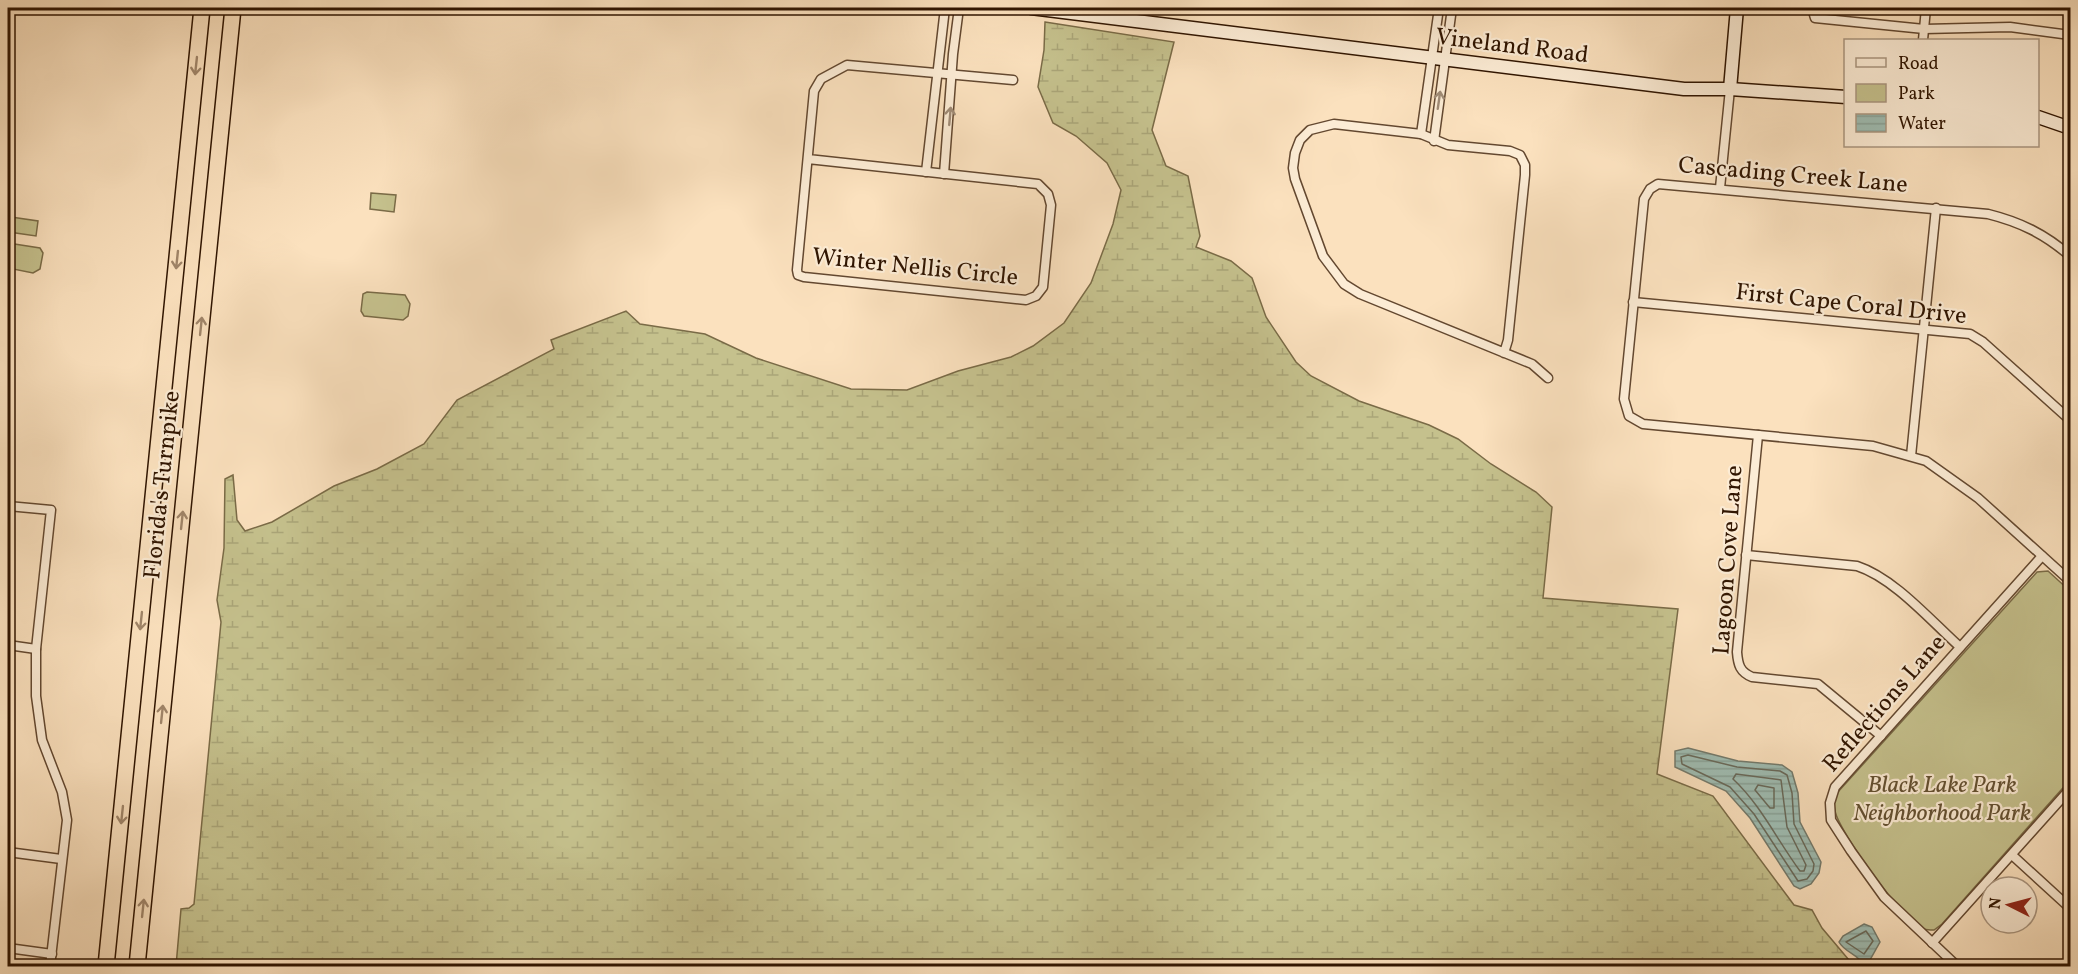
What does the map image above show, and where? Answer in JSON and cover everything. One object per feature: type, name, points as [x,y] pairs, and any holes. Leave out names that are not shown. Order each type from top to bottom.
[{"type":"highway","name":"Florida's Turnpike","points":[[106,966],[202,8]]},
{"type":"highway","name":"Florida's Turnpike","points":[[137,966],[233,8]]},
{"type":"main road","name":"Vineland Road","points":[[1031,8],[1684,89],[1730,89],[1844,97]]},
{"type":"main road","points":[[1730,89],[1737,8]]},
{"type":"main road","points":[[2039,118],[2070,128]]},
{"type":"street","points":[[926,172],[945,8]]},
{"type":"street","points":[[945,174],[954,45],[959,8]]},
{"type":"street","points":[[1812,8],[1815,18],[1924,29],[2010,27],[2070,34]]},
{"type":"street","points":[[1923,39],[1926,8]]},
{"type":"street","points":[[1420,134],[1439,9],[1452,10],[1434,141]]},
{"type":"street","points":[[941,44],[954,45]]},
{"type":"street","points":[[808,159],[814,91],[821,79],[847,65],[1013,80]]},
{"type":"street","points":[[1720,188],[1730,89]]},
{"type":"street","points":[[1504,352],[1508,340],[1525,165],[1520,155],[1510,151],[1434,141],[1420,134],[1334,124],[1310,130],[1300,140],[1293,168],[1323,256],[1344,284],[1360,294],[1532,364],[1548,378]]},
{"type":"street","name":"Winter Nellis Circle","points":[[808,159],[1038,184],[1048,194],[1051,205],[1043,287],[1036,296],[1026,300],[798,275],[808,159]]},
{"type":"street","name":"Cascading Creek Lane","points":[[2070,256],[2050,239],[2016,222],[1988,214],[1668,183],[1658,184],[1650,189],[1644,199],[1624,399],[1629,416],[1642,424],[1873,446],[1926,461],[1959,484],[2070,581]]},
{"type":"street","points":[[1911,456],[1936,208]]},
{"type":"street","name":"First Cape Coral Drive","points":[[1633,302],[1970,334],[1983,342],[2070,420]]},
{"type":"street","name":"Lagoon Cove Lane","points":[[1758,435],[1737,652],[1738,665],[1743,674],[1752,677],[1818,684],[1881,736]]},
{"type":"street","points":[[8,506],[51,510],[36,649],[36,696],[42,740],[62,792],[67,819],[50,966]]},
{"type":"street","points":[[1746,555],[1857,566],[1869,570],[1884,579],[1960,647]]},
{"type":"street","name":"Reflections Lane","points":[[1957,966],[1884,897],[1831,820],[1830,803],[1835,787],[2042,556]]},
{"type":"street","points":[[8,645],[36,649]]},
{"type":"street","points":[[1932,944],[2070,789]]},
{"type":"street","points":[[8,852],[61,859]]},
{"type":"street","points":[[2012,855],[2070,908]]},
{"type":"street","points":[[8,948],[52,954]]},
{"type":"green space","points":[[1045,22],[1174,42],[1152,130],[1166,166],[1188,176],[1200,236],[1196,247],[1231,261],[1252,278],[1266,317],[1296,362],[1311,376],[1359,401],[1429,425],[1458,439],[1491,464],[1536,492],[1552,507],[1543,598],[1678,609],[1657,774],[1713,796],[1794,905],[1812,910],[1822,928],[1854,966],[176,966],[181,909],[189,908],[194,904],[221,622],[217,600],[224,548],[225,479],[233,475],[237,520],[245,531],[272,522],[334,486],[377,469],[424,444],[457,400],[554,349],[551,340],[626,311],[640,324],[705,334],[756,358],[851,389],[907,390],[958,371],[1011,357],[1033,346],[1064,323],[1091,283],[1113,224],[1121,190],[1107,163],[1076,136],[1053,123],[1038,87],[1044,50]]},
{"type":"green space","points":[[371,193],[396,195],[394,212],[370,209]]},
{"type":"green space","points":[[11,217],[38,221],[36,236],[9,232]]},
{"type":"green space","points":[[8,243],[40,248],[43,253],[40,269],[33,273],[8,268]]},
{"type":"green space","points":[[367,292],[405,295],[410,304],[408,316],[403,320],[364,316],[361,311],[363,294]]},
{"type":"green space","name":"Black Lake Park Neighborhood Park","points":[[2048,571],[2070,591],[2070,780],[1986,875],[1979,875],[1979,882],[1942,924],[1934,930],[1924,929],[1903,911],[1860,856],[1839,822],[1834,804],[1837,793],[2037,572]]},
{"type":"water","points":[[1688,748],[1738,761],[1782,765],[1792,772],[1798,793],[1800,822],[1821,862],[1819,873],[1811,884],[1800,889],[1794,886],[1750,818],[1726,791],[1675,767],[1675,751]]},
{"type":"water","points":[[1864,924],[1872,927],[1880,942],[1870,960],[1870,966],[1864,966],[1839,942],[1843,936]]}]
